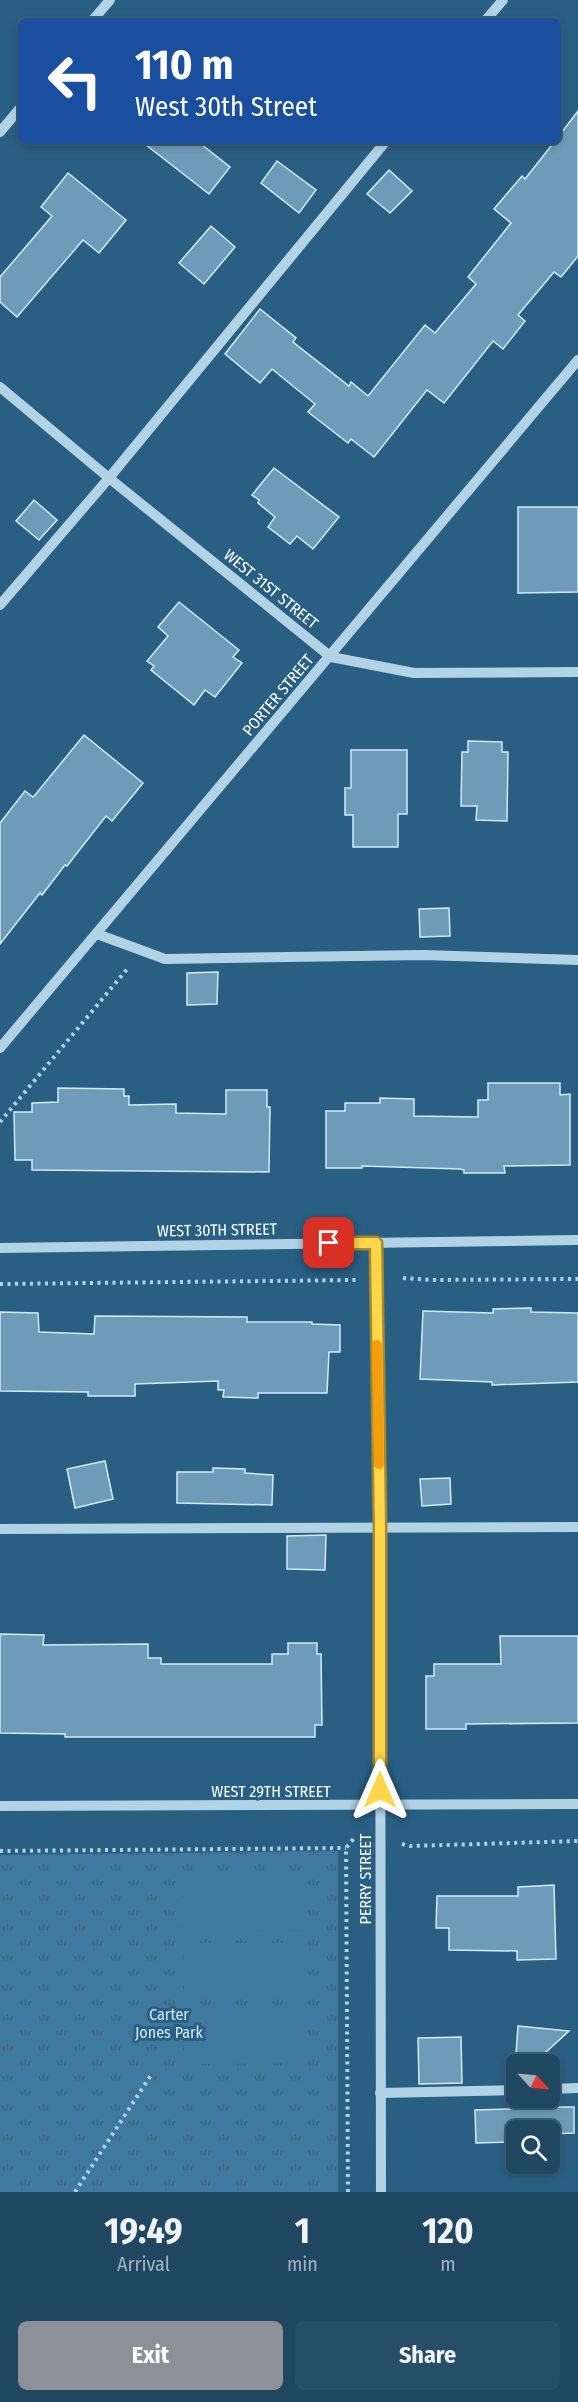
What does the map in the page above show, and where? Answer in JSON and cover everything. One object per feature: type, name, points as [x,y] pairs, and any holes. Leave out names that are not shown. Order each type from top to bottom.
[{"type":"street","points":[[95,18],[110,0]]},
{"type":"street","points":[[488,18],[503,0]]},
{"type":"street","points":[[0,132],[18,111]]},
{"type":"street","points":[[0,605],[109,478],[385,144]]},
{"type":"street","name":"PORTER STREET","points":[[0,1048],[331,657],[578,360]]},
{"type":"street","name":"WEST 31ST STREET","points":[[0,387],[331,657],[414,673],[578,672]]},
{"type":"street","points":[[97,934],[165,959],[423,955],[578,960]]},
{"type":"street","name":"WEST 30TH STREET","points":[[0,1248],[578,1240]]},
{"type":"street","name":"PERRY STREET","points":[[376,1243],[380,1528],[381,2192]]},
{"type":"street","points":[[0,1529],[578,1527]]},
{"type":"street","name":"WEST 29TH STREET","points":[[0,1806],[578,1804]]},
{"type":"street","points":[[560,2089],[578,2088]]},
{"type":"street","points":[[380,2093],[506,2090]]},
{"type":"path","points":[[0,1122],[142,951]]},
{"type":"path","points":[[403,1278],[431,1280],[578,1279]]},
{"type":"path","points":[[0,1284],[347,1282],[357,1280]]},
{"type":"path","points":[[348,2192],[346,1848],[355,1837]]},
{"type":"path","points":[[400,1844],[411,1846],[578,1841]]},
{"type":"path","points":[[0,1851],[346,1848]]},
{"type":"path","points":[[75,2192],[151,2075]]},
{"type":"green space","name":"Carter Jones Park","points":[[338,1851],[338,2192],[0,2192],[0,1855]]},
{"type":"green space","points":[[302,1875],[302,1930],[183,1931],[183,1876]]},
{"type":"green space","points":[[183,1943],[303,1943],[303,1997],[184,1998]]},
{"type":"green space","points":[[183,2009],[303,2009],[304,2063],[184,2064]]},
{"type":"building","points":[[578,111],[578,256],[561,277],[554,272],[518,315],[525,321],[503,349],[493,341],[444,403],[427,390],[374,457],[351,439],[348,443],[308,412],[315,404],[272,369],[260,383],[225,354],[260,309],[296,338],[293,342],[349,386],[351,382],[368,396],[425,325],[435,333],[476,284],[468,277],[511,223],[494,209],[522,176],[525,179],[553,144],[561,144],[561,133]]},
{"type":"building","points":[[145,144],[201,144],[230,167],[209,194]]},
{"type":"building","points":[[277,161],[316,190],[299,213],[261,183]]},
{"type":"building","points":[[389,170],[412,191],[390,213],[367,194]]},
{"type":"building","points":[[68,173],[126,220],[99,253],[83,240],[17,317],[0,302],[0,277],[52,216],[41,207]]},
{"type":"building","points":[[211,226],[235,247],[204,284],[179,263]]},
{"type":"building","points":[[274,468],[339,517],[313,549],[297,536],[290,544],[268,527],[275,517],[252,495]]},
{"type":"building","points":[[34,500],[57,520],[39,540],[16,521]]},
{"type":"building","points":[[518,507],[578,507],[578,592],[518,593]]},
{"type":"building","points":[[179,602],[239,650],[233,657],[242,663],[215,697],[205,690],[194,705],[151,670],[154,666],[147,661],[168,636],[158,627]]},
{"type":"building","points":[[84,735],[143,783],[112,821],[106,816],[67,866],[65,865],[42,895],[40,893],[0,944],[0,823],[25,791],[33,797],[35,795]]},
{"type":"building","points":[[468,741],[502,742],[502,752],[508,752],[507,821],[476,820],[477,806],[461,806],[462,752],[468,752]]},
{"type":"building","points":[[351,750],[407,750],[407,814],[398,814],[398,847],[353,847],[353,815],[345,815],[345,788],[351,788]]},
{"type":"building","points":[[449,908],[450,936],[420,937],[419,909]]},
{"type":"building","points":[[218,972],[217,1004],[187,1005],[187,973]]},
{"type":"building","points":[[488,1083],[560,1083],[560,1095],[570,1094],[570,1165],[504,1166],[505,1173],[464,1173],[464,1170],[460,1169],[362,1166],[362,1168],[326,1168],[326,1111],[345,1111],[345,1103],[380,1103],[380,1098],[414,1099],[414,1116],[478,1117],[478,1100],[488,1100]]},
{"type":"building","points":[[58,1088],[124,1089],[124,1096],[129,1096],[129,1105],[176,1104],[176,1113],[226,1114],[226,1090],[267,1090],[267,1107],[270,1107],[269,1172],[32,1170],[32,1160],[15,1160],[14,1112],[32,1112],[32,1103],[58,1102]]},
{"type":"building","points":[[531,1308],[531,1312],[578,1313],[578,1382],[492,1385],[492,1382],[420,1379],[423,1311],[493,1313],[493,1309]]},
{"type":"building","points":[[0,1312],[38,1313],[39,1332],[94,1334],[95,1316],[247,1317],[247,1322],[312,1322],[312,1324],[340,1325],[340,1352],[329,1352],[327,1393],[258,1393],[258,1398],[223,1397],[224,1390],[218,1390],[218,1381],[135,1384],[135,1396],[88,1396],[88,1392],[0,1391]]},
{"type":"building","points":[[105,1461],[113,1499],[75,1508],[67,1469]]},
{"type":"building","points":[[213,1468],[245,1469],[245,1473],[273,1475],[272,1505],[177,1503],[177,1472],[213,1472]]},
{"type":"building","points":[[450,1478],[451,1504],[422,1506],[420,1479]]},
{"type":"building","points":[[326,1535],[325,1570],[287,1569],[287,1536]]},
{"type":"building","points":[[0,1634],[44,1635],[43,1645],[148,1644],[148,1658],[161,1658],[161,1664],[272,1664],[272,1654],[288,1654],[288,1643],[317,1643],[317,1654],[321,1654],[322,1725],[315,1725],[315,1737],[65,1737],[65,1734],[0,1733]]},
{"type":"building","points":[[500,1636],[578,1636],[578,1723],[466,1724],[466,1729],[426,1729],[426,1676],[434,1676],[434,1664],[501,1664]]},
{"type":"building","points":[[554,1885],[556,1959],[517,1960],[517,1951],[449,1950],[449,1928],[436,1928],[437,1896],[518,1896],[518,1887]]},
{"type":"building","points":[[518,2026],[569,2031],[545,2054],[516,2054]]},
{"type":"building","points":[[461,2037],[462,2083],[419,2084],[418,2038]]},
{"type":"building","points":[[574,2107],[574,2133],[560,2134],[560,2120],[506,2120],[506,2142],[476,2143],[475,2110]]},
{"type":"slow traffic","points":[[377,1345],[379,1464]]},
{"type":"route","points":[[329,1243],[376,1243],[380,1528],[380,1790]]}]
